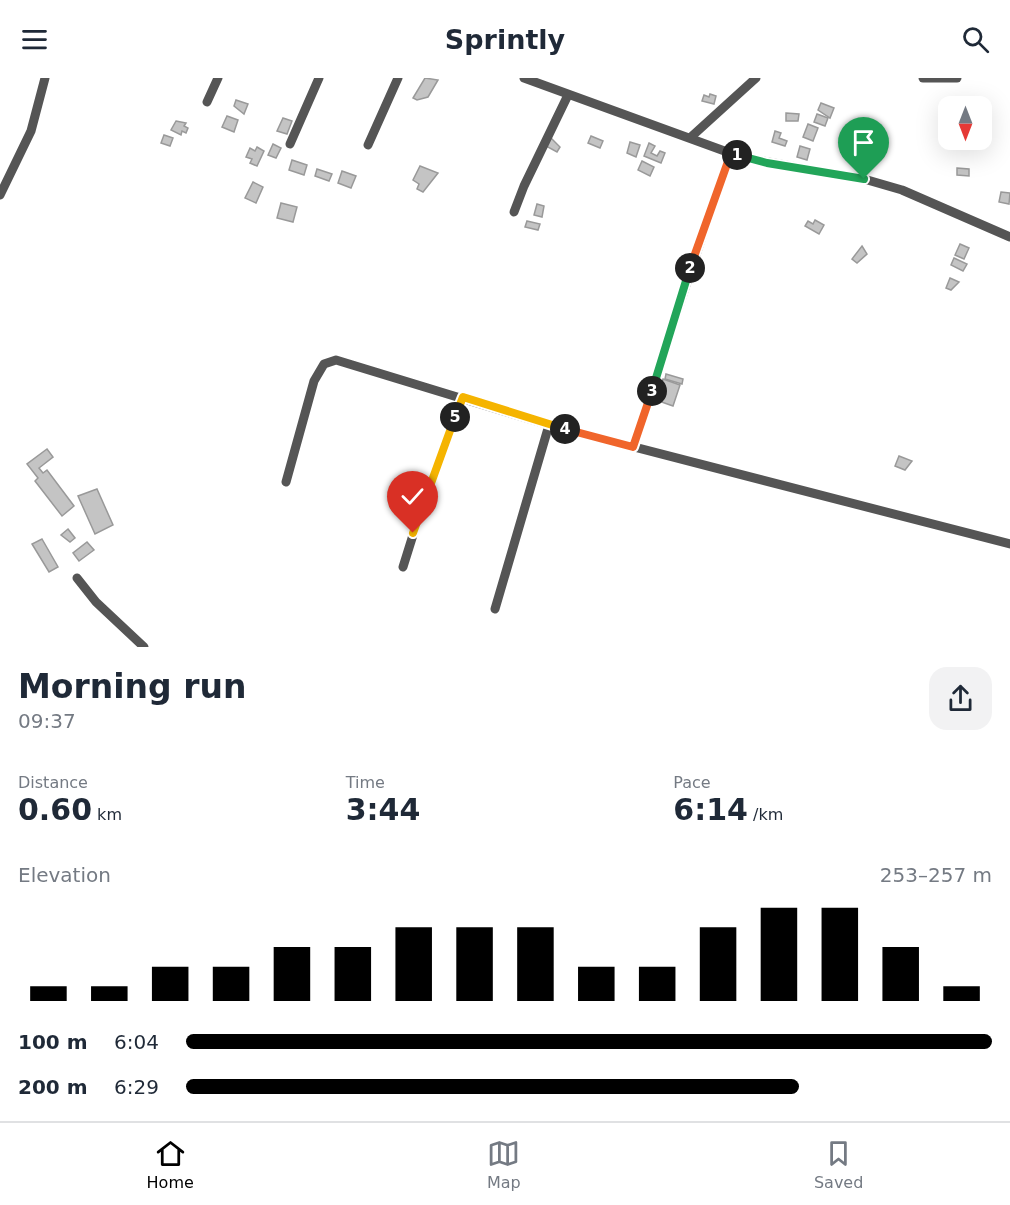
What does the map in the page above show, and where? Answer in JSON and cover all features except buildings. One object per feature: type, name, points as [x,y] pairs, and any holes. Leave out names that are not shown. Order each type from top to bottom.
[{"type":"street","points":[[0,195],[31,131],[44,78]]},
{"type":"street","points":[[207,102],[218,78]]},
{"type":"street","points":[[290,144],[319,78]]},
{"type":"street","points":[[368,146],[398,78]]},
{"type":"street","points":[[524,78],[731,153],[767,163],[864,179],[893,187],[927,199],[1010,237]]},
{"type":"street","points":[[691,137],[756,78]]},
{"type":"street","points":[[923,78],[957,78]]},
{"type":"street","points":[[514,212],[524,186],[568,95]]},
{"type":"street","points":[[633,447],[667,347],[694,254],[731,153]]},
{"type":"street","points":[[286,482],[314,381],[324,364],[336,360],[549,425],[820,493],[1010,544]]},
{"type":"street","points":[[403,567],[423,503],[463,397]]},
{"type":"street","points":[[495,609],[549,425]]},
{"type":"street","points":[[77,578],[96,602],[144,647]]},
{"type":"route","points":[[413,533],[463,397],[549,425],[633,447],[667,347],[694,254],[731,153],[767,163],[864,179]]}]
